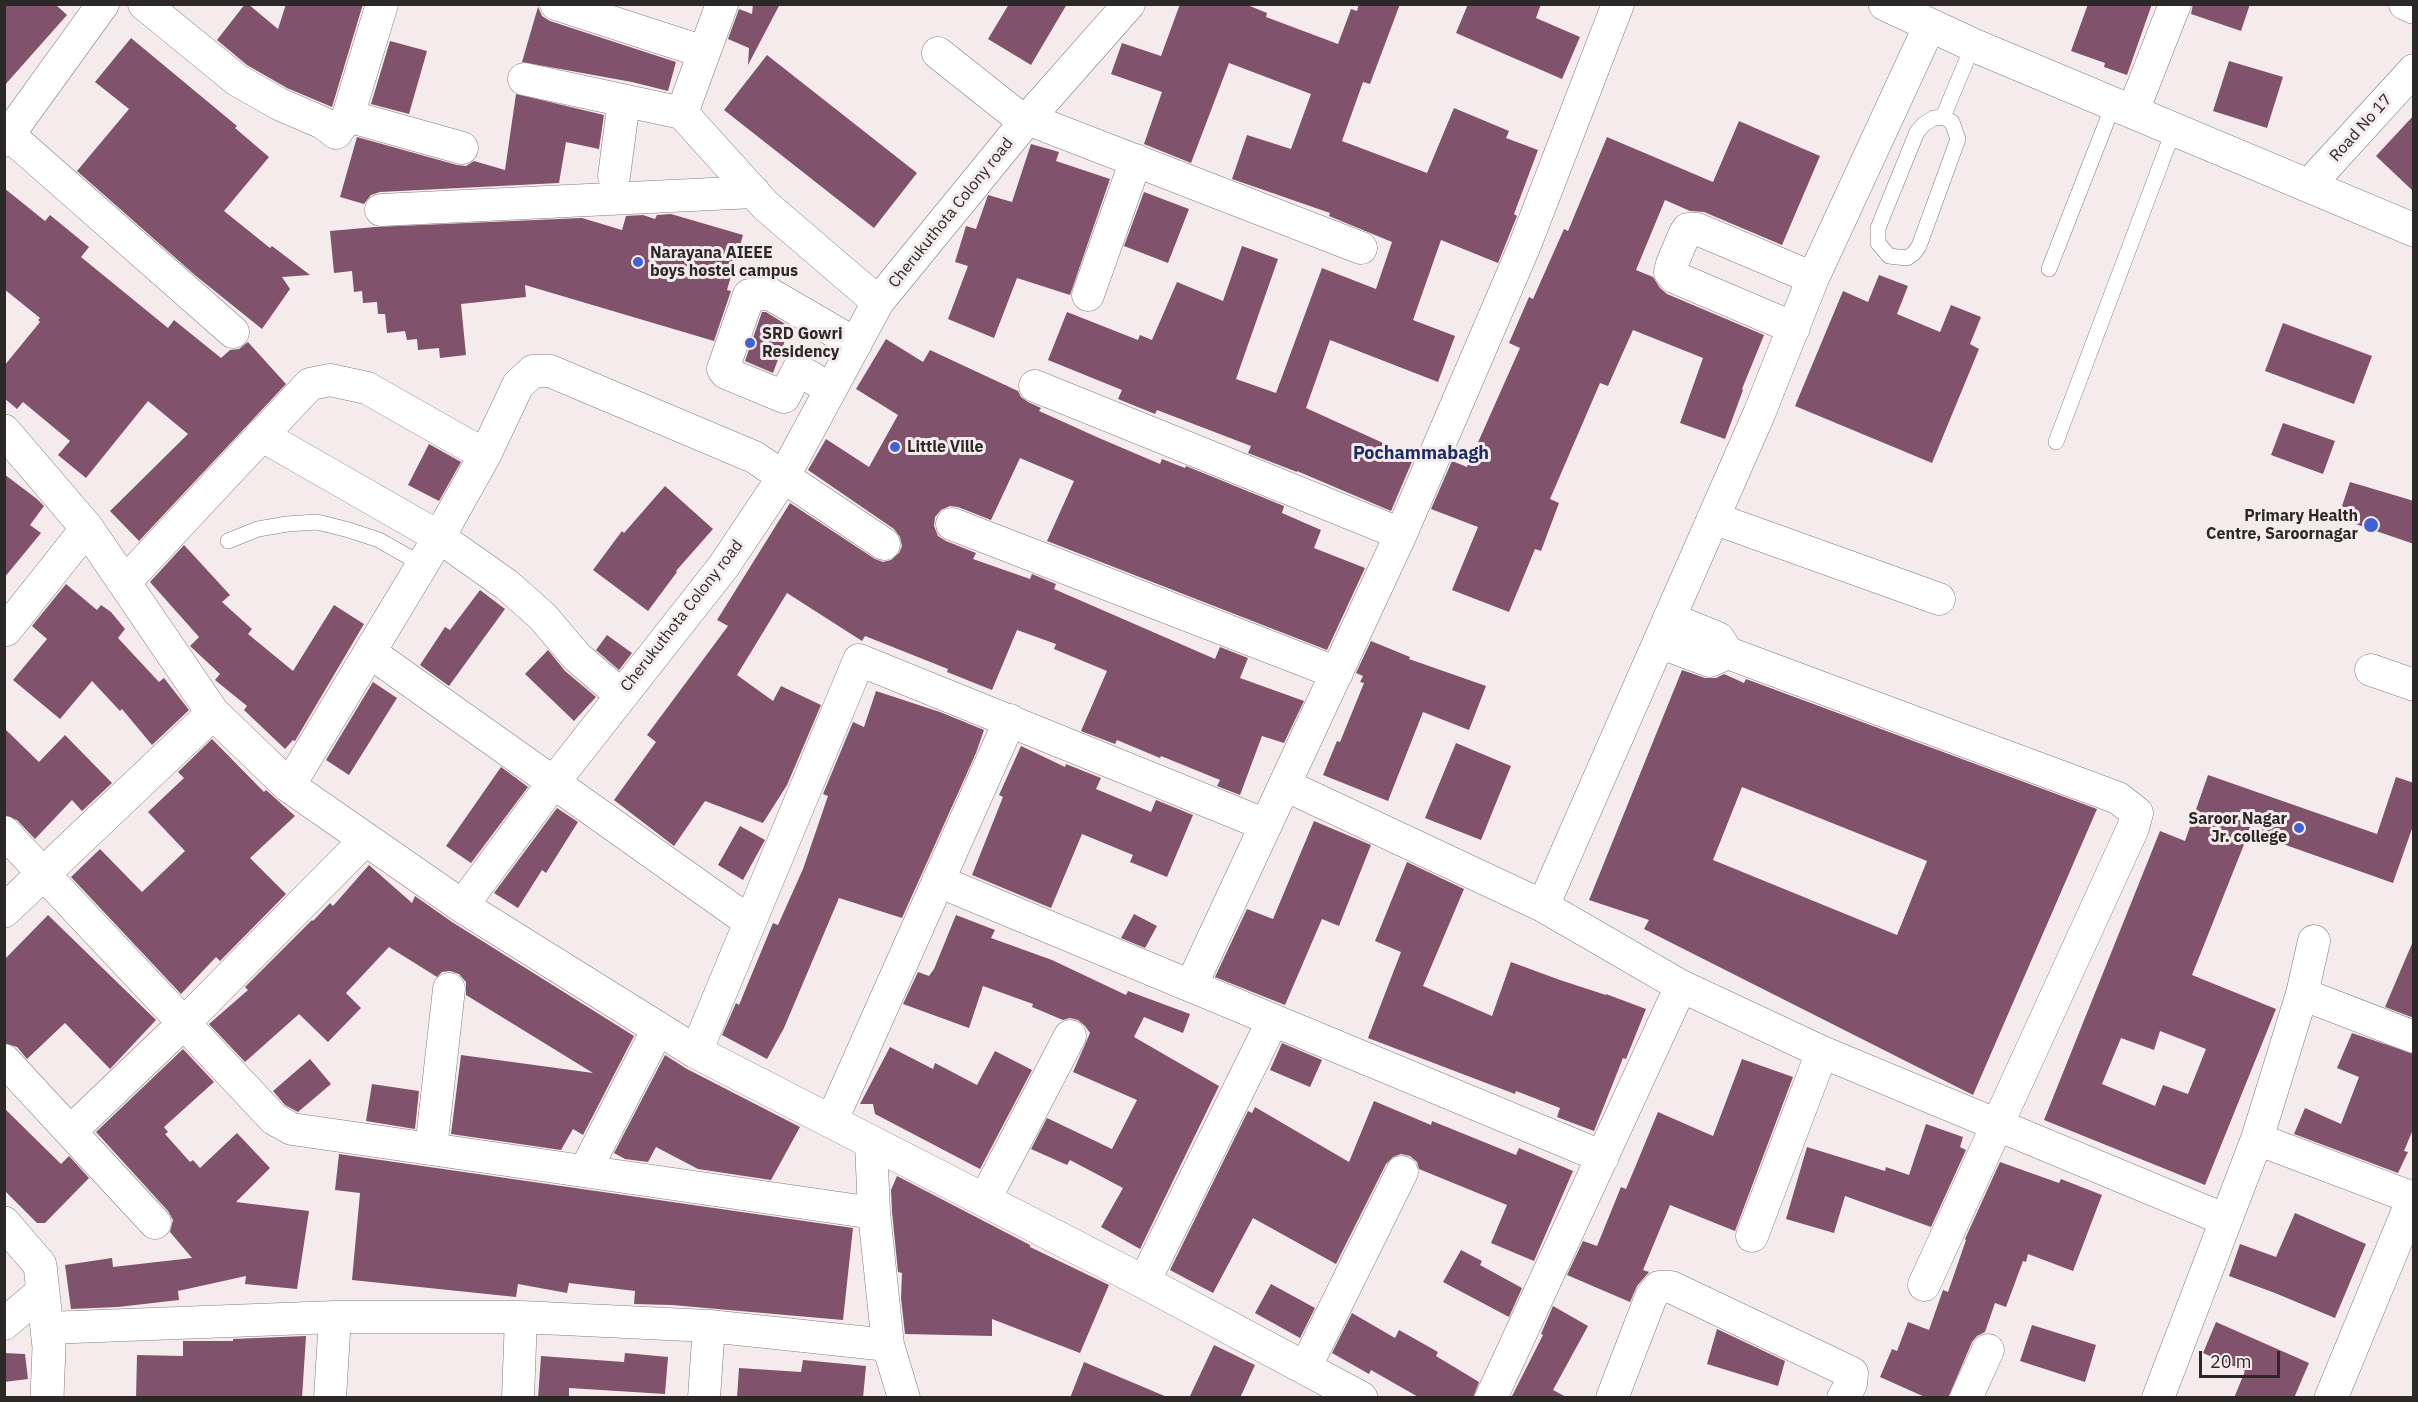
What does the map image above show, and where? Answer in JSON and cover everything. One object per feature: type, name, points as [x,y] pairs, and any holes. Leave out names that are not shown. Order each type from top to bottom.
[{"type":"street","points":[[103,4],[7,138],[233,332]]},
{"type":"street","points":[[144,4],[237,80],[279,104],[323,123],[336,133],[348,116],[382,4]]},
{"type":"street","points":[[556,4],[704,52]]},
{"type":"street","points":[[682,113],[722,4]]},
{"type":"street","name":"Cherukuthota Colony road","points":[[462,906],[553,783],[723,567],[784,476],[878,302],[1027,120],[1129,4]]},
{"type":"street","points":[[1191,986],[1401,534],[1525,245],[1618,4]]},
{"type":"street","points":[[1885,4],[1973,45],[2414,230]]},
{"type":"street","points":[[2123,107],[2175,4]]},
{"type":"street","points":[[2405,4],[2414,8]]},
{"type":"street","points":[[1543,906],[1713,518],[1814,278],[1930,26]]},
{"type":"street","points":[[938,53],[1027,120],[1361,248]]},
{"type":"street","name":"Road No 17","points":[[2308,186],[2414,70]]},
{"type":"street","points":[[524,79],[682,113],[766,206],[878,302]]},
{"type":"street","points":[[614,176],[624,101]]},
{"type":"street","points":[[348,116],[462,148]]},
{"type":"street","points":[[1088,295],[1136,160]]},
{"type":"street","points":[[381,210],[754,192]]},
{"type":"street","points":[[1794,328],[1674,277],[1670,272],[1672,264],[1685,233],[1688,229],[1697,229],[1814,278]]},
{"type":"street","points":[[831,388],[798,370],[784,397],[726,373],[723,369],[749,295],[770,294],[856,344]]},
{"type":"street","points":[[289,786],[439,537],[485,455],[518,385],[533,371],[550,371],[754,457],[884,544]]},
{"type":"street","points":[[125,582],[310,384],[330,380],[367,388],[485,455]]},
{"type":"street","points":[[1035,386],[1401,534]]},
{"type":"street","points":[[4,431],[87,528],[213,713],[289,786],[462,906],[696,1052],[1306,1366],[1361,1398]]},
{"type":"street","points":[[261,435],[439,537],[507,585],[542,616],[577,657],[621,695]]},
{"type":"street","points":[[1713,518],[1939,599]]},
{"type":"street","points":[[952,524],[1337,673]]},
{"type":"street","points":[[6,630],[87,528]]},
{"type":"street","points":[[1664,630],[1710,661],[1728,653],[2118,798],[2137,813],[2133,828],[1924,1285]]},
{"type":"street","points":[[371,653],[750,922]]},
{"type":"street","points":[[696,1052],[859,660],[1266,825]]},
{"type":"street","points":[[2371,670],[2414,685]]},
{"type":"street","points":[[4,911],[213,713]]},
{"type":"street","points":[[831,1120],[1010,720]]},
{"type":"street","points":[[1285,785],[1543,906],[1681,986],[1822,1052],[2226,1220]]},
{"type":"street","points":[[4,832],[274,1119],[292,1129],[874,1213]]},
{"type":"street","points":[[71,1131],[185,1022],[365,840]]},
{"type":"street","points":[[938,881],[1603,1156]]},
{"type":"street","points":[[2158,1398],[2257,1139],[2302,994],[2314,941]]},
{"type":"street","points":[[1491,1398],[1681,986]]},
{"type":"street","points":[[431,1149],[449,989]]},
{"type":"street","points":[[2302,994],[2414,1037]]},
{"type":"street","points":[[1144,1282],[1273,1020]]},
{"type":"street","points":[[585,1171],[658,1029]]},
{"type":"street","points":[[985,1199],[1070,1036]]},
{"type":"street","points":[[1752,1236],[1822,1052]]},
{"type":"street","points":[[4,1060],[155,1223]]},
{"type":"street","points":[[2257,1139],[2411,1212],[2331,1398]]},
{"type":"street","points":[[871,1143],[874,1213],[888,1345],[904,1398]]},
{"type":"street","points":[[1306,1366],[1402,1172]]},
{"type":"street","points":[[4,1224],[40,1265],[49,1347],[47,1398]]},
{"type":"street","points":[[1612,1398],[1650,1297],[1659,1287],[1671,1287],[1852,1373],[1851,1384],[1843,1398]]},
{"type":"street","points":[[4,1324],[43,1290]]},
{"type":"street","points":[[47,1328],[335,1317],[521,1317],[709,1326],[888,1345]]},
{"type":"street","points":[[330,1398],[335,1317]]},
{"type":"street","points":[[518,1398],[521,1317]]},
{"type":"street","points":[[704,1398],[709,1326]]},
{"type":"street","points":[[1966,1398],[1988,1350]]},
{"type":"lane","points":[[1943,117],[1973,45]]},
{"type":"lane","points":[[2049,269],[2123,107]]},
{"type":"lane","points":[[1943,117],[1952,122],[1958,139],[1919,246],[1906,258],[1889,256],[1878,243],[1878,228],[1917,132],[1934,118],[1943,117]]},
{"type":"lane","points":[[2056,442],[2174,129]]},
{"type":"lane","points":[[228,541],[258,529],[317,522],[380,540],[423,565]]},
{"type":"building","points":[[4,4],[55,4],[67,15],[4,86]]},
{"type":"building","points":[[245,4],[248,4],[278,29],[286,4],[363,4],[332,107],[287,88],[247,65],[217,40]]},
{"type":"building","points":[[753,4],[780,4],[748,65],[749,48],[728,39],[739,9],[752,14]]},
{"type":"building","points":[[1009,4],[1067,4],[1031,65],[988,39]]},
{"type":"building","points":[[1180,4],[1245,4],[1267,13],[1266,17],[1338,44],[1351,9],[1357,11],[1359,4],[1400,4],[1370,84],[1363,82],[1342,141],[1427,173],[1454,108],[1509,131],[1506,138],[1538,150],[1514,214],[1517,216],[1498,263],[1441,240],[1413,320],[1455,336],[1438,382],[1330,340],[1306,408],[1414,457],[1391,511],[1248,453],[1251,446],[1157,410],[1155,414],[1118,399],[1122,390],[1048,360],[1067,312],[1138,340],[1140,335],[1152,340],[1177,282],[1223,301],[1242,246],[1278,259],[1236,379],[1276,393],[1322,268],[1376,289],[1392,242],[1329,216],[1330,213],[1232,179],[1247,135],[1291,149],[1311,94],[1229,63],[1191,163],[1144,144],[1162,92],[1111,74],[1122,43],[1161,56]]},
{"type":"building","points":[[1468,4],[1541,4],[1536,18],[1580,37],[1562,79],[1456,33]]},
{"type":"building","points":[[2088,4],[2152,4],[2127,75],[2104,67],[2105,63],[2071,51]]},
{"type":"building","points":[[2193,4],[2250,4],[2241,31],[2191,14]]},
{"type":"building","points":[[538,7],[542,16],[550,21],[676,62],[668,91],[632,82],[522,62]]},
{"type":"building","points":[[131,38],[237,126],[235,128],[269,157],[224,211],[270,248],[272,246],[310,275],[282,277],[290,289],[262,329],[196,276],[77,171],[129,109],[95,82]]},
{"type":"building","points":[[390,41],[427,51],[409,114],[371,104]]},
{"type":"building","points":[[767,55],[917,173],[874,228],[724,110]]},
{"type":"building","points":[[2229,61],[2283,77],[2267,128],[2213,111]]},
{"type":"building","points":[[516,94],[604,115],[599,149],[566,142],[559,183],[380,192],[371,195],[364,204],[340,197],[357,137],[457,165],[466,166],[474,161],[505,170]]},
{"type":"building","points":[[2414,115],[2414,192],[2376,156]]},
{"type":"building","points":[[1739,121],[1820,156],[1782,245],[1704,212],[1690,211],[1665,200],[1636,270],[1653,277],[1667,294],[1764,335],[1725,439],[1680,423],[1703,358],[1633,330],[1608,386],[1600,383],[1550,499],[1559,503],[1541,551],[1535,549],[1509,612],[1452,590],[1478,527],[1431,509],[1452,461],[1467,467],[1520,348],[1509,343],[1529,297],[1533,299],[1564,229],[1568,231],[1607,137],[1713,182]]},
{"type":"building","points":[[1031,144],[1059,152],[1056,161],[1110,179],[1070,295],[1017,278],[994,338],[948,319],[968,266],[955,262],[966,226],[976,229],[988,195],[1012,202]]},
{"type":"building","points":[[4,188],[45,221],[50,215],[89,247],[81,257],[168,328],[174,320],[221,358],[230,350],[239,349],[248,342],[286,384],[139,541],[110,511],[188,434],[148,401],[86,478],[58,455],[70,441],[23,402],[17,409],[4,398],[4,366],[40,322],[38,320],[40,318],[4,289]]},
{"type":"building","points":[[1144,192],[1189,209],[1168,263],[1124,246]]},
{"type":"building","points":[[671,214],[743,235],[727,290],[731,291],[714,341],[525,285],[526,297],[461,304],[466,355],[440,358],[439,348],[418,350],[417,339],[407,340],[405,331],[387,333],[385,314],[378,314],[377,302],[363,303],[362,291],[354,292],[352,271],[334,273],[330,231],[582,218],[622,230],[626,216],[643,215],[655,219],[657,215]]},
{"type":"building","points":[[1879,275],[1908,286],[1897,314],[1940,332],[1951,305],[1981,317],[1970,344],[1979,349],[1932,463],[1795,406],[1843,291],[1868,302]]},
{"type":"building","points":[[762,312],[766,312],[790,327],[773,373],[745,361]]},
{"type":"building","points":[[2283,323],[2372,356],[2354,404],[2265,371]]},
{"type":"building","points":[[886,339],[923,362],[930,350],[1018,391],[1021,397],[1041,408],[1039,411],[1160,464],[1162,459],[1185,468],[1186,466],[1284,506],[1282,513],[1321,530],[1314,548],[1365,568],[1327,650],[1047,541],[1074,481],[1020,458],[991,520],[950,506],[941,510],[935,517],[934,526],[938,536],[976,553],[973,559],[1030,579],[1032,574],[1056,584],[1054,589],[1215,659],[1220,647],[1248,658],[1240,678],[1304,701],[1284,743],[1262,736],[1240,795],[1217,786],[1220,780],[1161,756],[1160,758],[1117,740],[1115,744],[1081,731],[1107,671],[1054,649],[1056,644],[1017,630],[992,690],[947,672],[948,669],[865,636],[862,641],[787,593],[737,675],[773,701],[781,686],[821,705],[787,785],[763,823],[705,801],[674,846],[614,800],[656,742],[647,735],[728,626],[717,620],[790,503],[875,559],[883,562],[891,560],[899,553],[902,546],[900,537],[894,529],[808,470],[826,439],[869,467],[898,415],[856,389]]},
{"type":"building","points":[[2283,423],[2335,441],[2323,474],[2271,455]]},
{"type":"building","points":[[429,444],[461,462],[439,501],[408,485]]},
{"type":"building","points":[[4,474],[44,506],[30,525],[41,533],[4,578]]},
{"type":"building","points":[[2350,482],[2414,501],[2414,544],[2338,518]]},
{"type":"building","points":[[665,486],[713,529],[676,571],[648,611],[593,570],[622,531],[624,533]]},
{"type":"building","points":[[184,545],[230,595],[222,602],[252,629],[248,634],[293,671],[334,605],[364,624],[295,741],[293,740],[285,749],[244,710],[247,706],[215,680],[220,674],[190,646],[199,637],[150,582]]},
{"type":"building","points":[[66,584],[97,610],[101,605],[111,612],[125,629],[118,638],[159,682],[164,678],[189,710],[152,745],[122,709],[120,711],[92,681],[60,719],[13,680],[47,639],[32,626]]},
{"type":"building","points":[[480,590],[505,609],[449,686],[420,665],[445,627],[450,630]]},
{"type":"building","points":[[607,635],[632,653],[619,670],[596,650]]},
{"type":"building","points":[[1371,641],[1410,657],[1409,659],[1486,686],[1469,730],[1423,712],[1388,801],[1323,775],[1337,741],[1340,742],[1364,683],[1360,682],[1363,676],[1356,673]]},
{"type":"building","points":[[548,650],[565,671],[596,697],[574,721],[525,674]]},
{"type":"building","points":[[1682,670],[1705,678],[1716,678],[1724,674],[1744,683],[1746,679],[2097,809],[1973,1095],[1644,929],[1649,920],[1589,900]],"holes":[[[1742,787],[1927,861],[1897,935],[1713,860]]]},
{"type":"building","points":[[373,682],[397,698],[349,775],[326,760]]},
{"type":"building","points":[[876,691],[940,712],[984,730],[976,753],[902,918],[839,898],[784,1028],[767,1059],[722,1035],[736,1003],[739,1005],[773,923],[778,925],[803,869],[828,796],[823,794],[853,722],[864,727]]},
{"type":"building","points":[[4,728],[39,762],[65,735],[112,783],[82,811],[72,800],[35,839],[17,820],[4,815]]},
{"type":"building","points":[[212,739],[264,792],[266,790],[295,816],[250,858],[286,894],[220,961],[216,957],[181,994],[71,877],[100,849],[142,892],[185,851],[148,812],[184,778],[178,772]]},
{"type":"building","points":[[1456,743],[1511,766],[1481,840],[1425,818]]},
{"type":"building","points":[[1021,746],[1065,767],[1066,764],[1101,778],[1096,789],[1151,812],[1156,800],[1193,815],[1167,877],[1130,862],[1133,855],[1082,834],[1051,908],[972,875],[1003,797],[999,795]]},
{"type":"building","points":[[501,767],[528,787],[471,863],[446,846]]},
{"type":"building","points":[[2208,775],[2377,834],[2396,777],[2414,783],[2414,823],[2393,883],[2249,832],[2192,975],[2276,1009],[2205,1185],[2044,1120],[2160,831],[2185,841]],"holes":[[[2160,1031],[2206,1049],[2188,1094],[2163,1085],[2155,1106],[2102,1084],[2121,1038],[2154,1050]]]},
{"type":"building","points":[[557,808],[578,822],[546,873],[542,870],[518,908],[494,893]]},
{"type":"building","points":[[1314,821],[1371,845],[1339,926],[1322,919],[1285,1005],[1215,977],[1247,909],[1273,919]]},
{"type":"building","points":[[740,826],[765,840],[743,880],[718,865]]},
{"type":"building","points":[[1407,862],[1464,889],[1423,986],[1492,1016],[1511,962],[1646,1009],[1626,1059],[1623,1058],[1594,1131],[1557,1117],[1560,1108],[1516,1091],[1515,1094],[1368,1038],[1401,952],[1375,941]]},
{"type":"building","points":[[369,865],[412,903],[415,896],[452,922],[634,1036],[583,1135],[573,1129],[561,1150],[451,1134],[461,1055],[593,1073],[466,995],[466,982],[459,974],[450,971],[442,972],[437,977],[389,947],[346,993],[361,1008],[328,1042],[299,1014],[245,1062],[209,1024],[248,990],[245,987],[312,920],[330,903],[333,906]]},
{"type":"building","points":[[1134,914],[1157,926],[1145,948],[1121,938]]},
{"type":"building","points":[[48,915],[156,1020],[110,1069],[65,1023],[27,1059],[17,1047],[4,1043],[4,960]]},
{"type":"building","points":[[956,915],[995,930],[991,938],[1052,960],[1126,995],[1128,991],[1190,1014],[1183,1033],[1144,1017],[1134,1037],[1219,1086],[1140,1249],[1101,1227],[1123,1188],[1070,1160],[1067,1165],[1031,1149],[1047,1118],[1112,1149],[1137,1100],[1073,1072],[1090,1033],[1085,1026],[1078,1020],[1070,1018],[1063,1020],[1032,1007],[1033,1004],[983,986],[969,1028],[903,1004],[918,972],[929,976],[934,969]]},
{"type":"building","points":[[2414,939],[2414,1018],[2385,1007]]},
{"type":"building","points":[[2352,1033],[2414,1054],[2414,1127],[2404,1151],[2408,1152],[2398,1173],[2294,1134],[2305,1108],[2341,1124],[2359,1077],[2337,1068]]},
{"type":"building","points":[[1282,1043],[1322,1060],[1310,1087],[1270,1070]]},
{"type":"building","points":[[890,1047],[933,1069],[935,1063],[977,1085],[995,1051],[1032,1070],[980,1169],[875,1114],[873,1104],[860,1104]]},
{"type":"building","points":[[183,1049],[214,1082],[164,1127],[168,1132],[165,1134],[190,1162],[193,1160],[200,1168],[237,1133],[270,1168],[236,1202],[309,1211],[297,1289],[245,1284],[246,1276],[178,1291],[179,1300],[118,1307],[71,1309],[65,1265],[112,1258],[113,1267],[192,1258],[170,1232],[173,1220],[168,1211],[96,1132]]},
{"type":"building","points":[[665,1055],[687,1069],[800,1127],[771,1180],[698,1169],[656,1147],[648,1162],[625,1159],[614,1153]]},
{"type":"building","points":[[310,1059],[331,1084],[298,1112],[285,1105],[273,1091]]},
{"type":"building","points":[[1742,1059],[1793,1077],[1735,1231],[1670,1205],[1643,1270],[1649,1272],[1637,1286],[1630,1302],[1567,1275],[1583,1241],[1597,1246],[1621,1187],[1626,1189],[1658,1112],[1713,1136]]},
{"type":"building","points":[[372,1084],[419,1091],[415,1129],[366,1121]]},
{"type":"building","points":[[1374,1101],[1431,1125],[1432,1121],[1516,1155],[1519,1148],[1573,1171],[1534,1261],[1491,1243],[1507,1205],[1419,1169],[1417,1162],[1410,1156],[1401,1154],[1393,1157],[1386,1164],[1336,1264],[1253,1218],[1213,1293],[1170,1270],[1248,1111],[1252,1113],[1255,1107],[1349,1162]]},
{"type":"building","points":[[4,1108],[61,1164],[69,1156],[89,1178],[45,1223],[37,1223],[4,1190]]},
{"type":"building","points":[[1926,1124],[1963,1137],[1960,1147],[1966,1150],[1931,1227],[1845,1196],[1834,1233],[1786,1219],[1807,1147],[1885,1171],[1886,1167],[1909,1175]]},
{"type":"building","points":[[339,1154],[853,1228],[843,1320],[672,1305],[634,1304],[635,1291],[569,1283],[567,1293],[518,1284],[516,1297],[352,1280],[360,1193],[335,1190]]},
{"type":"building","points":[[2000,1162],[2059,1183],[2061,1179],[2102,1195],[2073,1271],[2028,1254],[2026,1262],[2023,1261],[2006,1307],[1995,1303],[1985,1332],[1972,1342],[1948,1398],[1927,1398],[1880,1377],[1892,1349],[1897,1351],[1908,1322],[1929,1330],[1943,1290],[1948,1292],[1965,1239]]},
{"type":"building","points":[[897,1176],[1030,1247],[1109,1285],[1080,1353],[992,1319],[992,1336],[905,1334],[901,1298],[902,1273],[898,1272],[892,1212],[891,1190]]},
{"type":"building","points":[[2295,1213],[2366,1244],[2335,1318],[2229,1276],[2240,1244],[2276,1257]]},
{"type":"building","points":[[1461,1250],[1482,1261],[1480,1265],[1522,1288],[1509,1317],[1443,1282]]},
{"type":"building","points":[[1271,1284],[1315,1308],[1300,1338],[1255,1313]]},
{"type":"building","points":[[1553,1306],[1588,1326],[1553,1390],[1568,1398],[1511,1398],[1543,1335],[1541,1334]]},
{"type":"building","points":[[1352,1313],[1395,1338],[1399,1330],[1438,1352],[1436,1356],[1479,1382],[1473,1398],[1420,1398],[1371,1370],[1369,1374],[1332,1353]]},
{"type":"building","points":[[2216,1322],[2309,1363],[2294,1398],[2234,1398],[2245,1371],[2203,1353]]},
{"type":"building","points":[[2032,1325],[2096,1345],[2085,1382],[2020,1361]]},
{"type":"building","points":[[1717,1329],[1785,1361],[1778,1386],[1707,1364]]},
{"type":"building","points":[[306,1336],[302,1398],[136,1398],[137,1355],[183,1356],[183,1341],[233,1341],[233,1339]]},
{"type":"building","points":[[1214,1345],[1255,1365],[1240,1398],[1189,1398]]},
{"type":"building","points":[[4,1353],[25,1354],[28,1379],[4,1382]]},
{"type":"building","points":[[625,1353],[668,1357],[665,1394],[569,1388],[569,1398],[538,1398],[541,1356],[624,1362]]},
{"type":"building","points":[[803,1360],[866,1366],[863,1398],[737,1398],[739,1368],[801,1372]]},
{"type":"building","points":[[1084,1362],[1167,1397],[1167,1398],[1070,1398]]},
{"type":"place","name":"Narayana AIEEE boys hostel campus","points":[[638,262]]},
{"type":"place","name":"SRD Gowri Residency","points":[[750,343]]},
{"type":"place","name":"Little Ville","points":[[895,447]]},
{"type":"place","name":"Primary Health Centre, Saroornagar","points":[[2371,525]]},
{"type":"place","name":"Saroor Nagar Jr. college","points":[[2299,828]]},
{"type":"district","name":"Pochammabagh","points":[[1421,454]]}]
